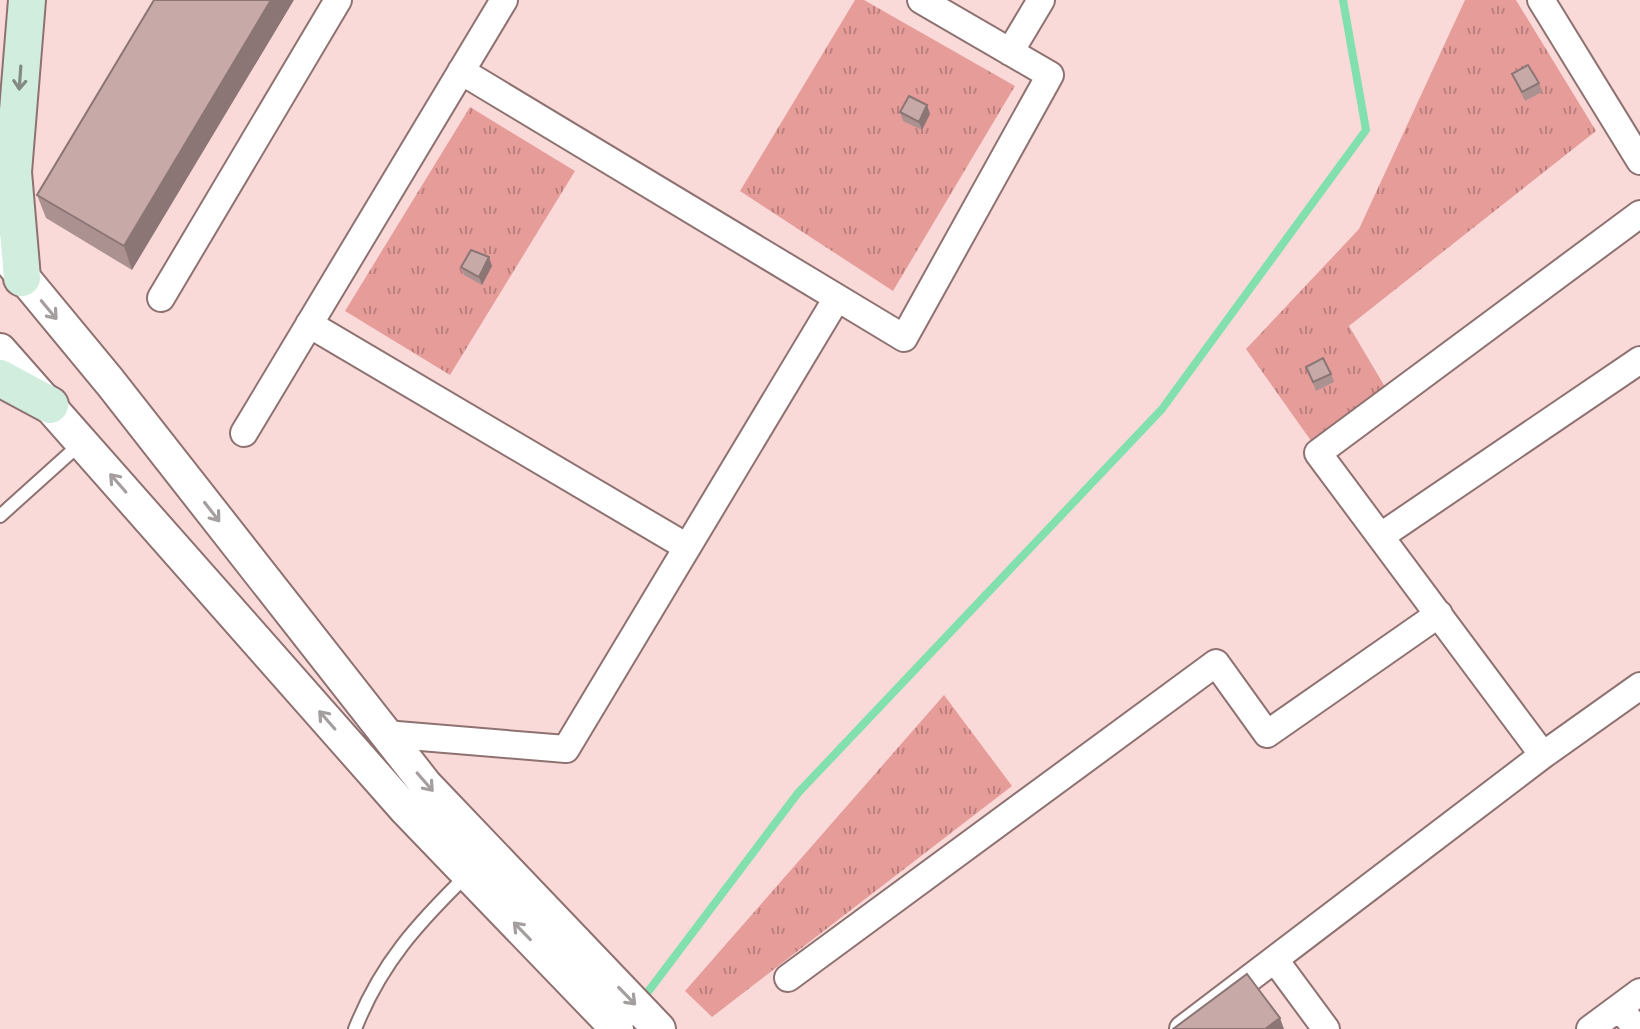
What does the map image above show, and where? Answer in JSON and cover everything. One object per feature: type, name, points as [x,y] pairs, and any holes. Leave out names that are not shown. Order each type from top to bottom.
[{"type":"main road","points":[[22,278],[13,172],[27,0]]},
{"type":"main road","points":[[0,378],[50,405]]},
{"type":"street","points":[[161,298],[338,0]]},
{"type":"street","points":[[244,433],[504,0]]},
{"type":"street","points":[[461,71],[904,338],[1050,75],[921,0]]},
{"type":"street","points":[[1010,52],[1041,0]]},
{"type":"street","points":[[1541,0],[1640,161]]},
{"type":"street","points":[[1543,755],[1318,453],[1640,214]]},
{"type":"street","points":[[0,249],[110,382],[426,785],[586,975],[617,1029]]},
{"type":"street","points":[[385,734],[566,749],[837,298]]},
{"type":"street","points":[[309,324],[687,547]]},
{"type":"street","points":[[0,350],[406,810],[468,874],[586,975],[659,1029]]},
{"type":"street","points":[[1381,536],[1640,360]]},
{"type":"street","points":[[788,978],[1216,663],[1267,734],[1439,614]]},
{"type":"street","points":[[1183,1029],[1543,755],[1640,686]]},
{"type":"street","points":[[1275,960],[1326,1029]]},
{"type":"street","points":[[1590,1029],[1630,1000],[1636,1029]]},
{"type":"lane","points":[[0,516],[83,442]]},
{"type":"lane","points":[[355,1029],[383,967],[430,911],[468,874]]},
{"type":"green space","points":[[855,0],[864,0],[1015,86],[893,291],[740,191]]},
{"type":"green space","points":[[1465,0],[1516,0],[1596,131],[1349,326],[1388,392],[1314,445],[1246,349],[1359,229]]},
{"type":"green space","points":[[470,107],[575,171],[450,375],[345,311]]},
{"type":"green space","points":[[944,695],[1012,786],[712,1017],[685,991]]},
{"type":"building","points":[[154,0],[271,0],[124,246],[37,195]]},
{"type":"building","points":[[1528,65],[1539,83],[1522,92],[1512,74]]},
{"type":"building","points":[[909,96],[927,105],[919,122],[900,112]]},
{"type":"building","points":[[471,250],[489,257],[479,277],[461,267]]},
{"type":"building","points":[[1323,358],[1331,374],[1313,382],[1306,367]]},
{"type":"building","points":[[1247,974],[1280,1018],[1265,1029],[1173,1029]]},
{"type":"waterway","points":[[641,1001],[798,793],[1162,409],[1366,130],[1343,0]]}]
